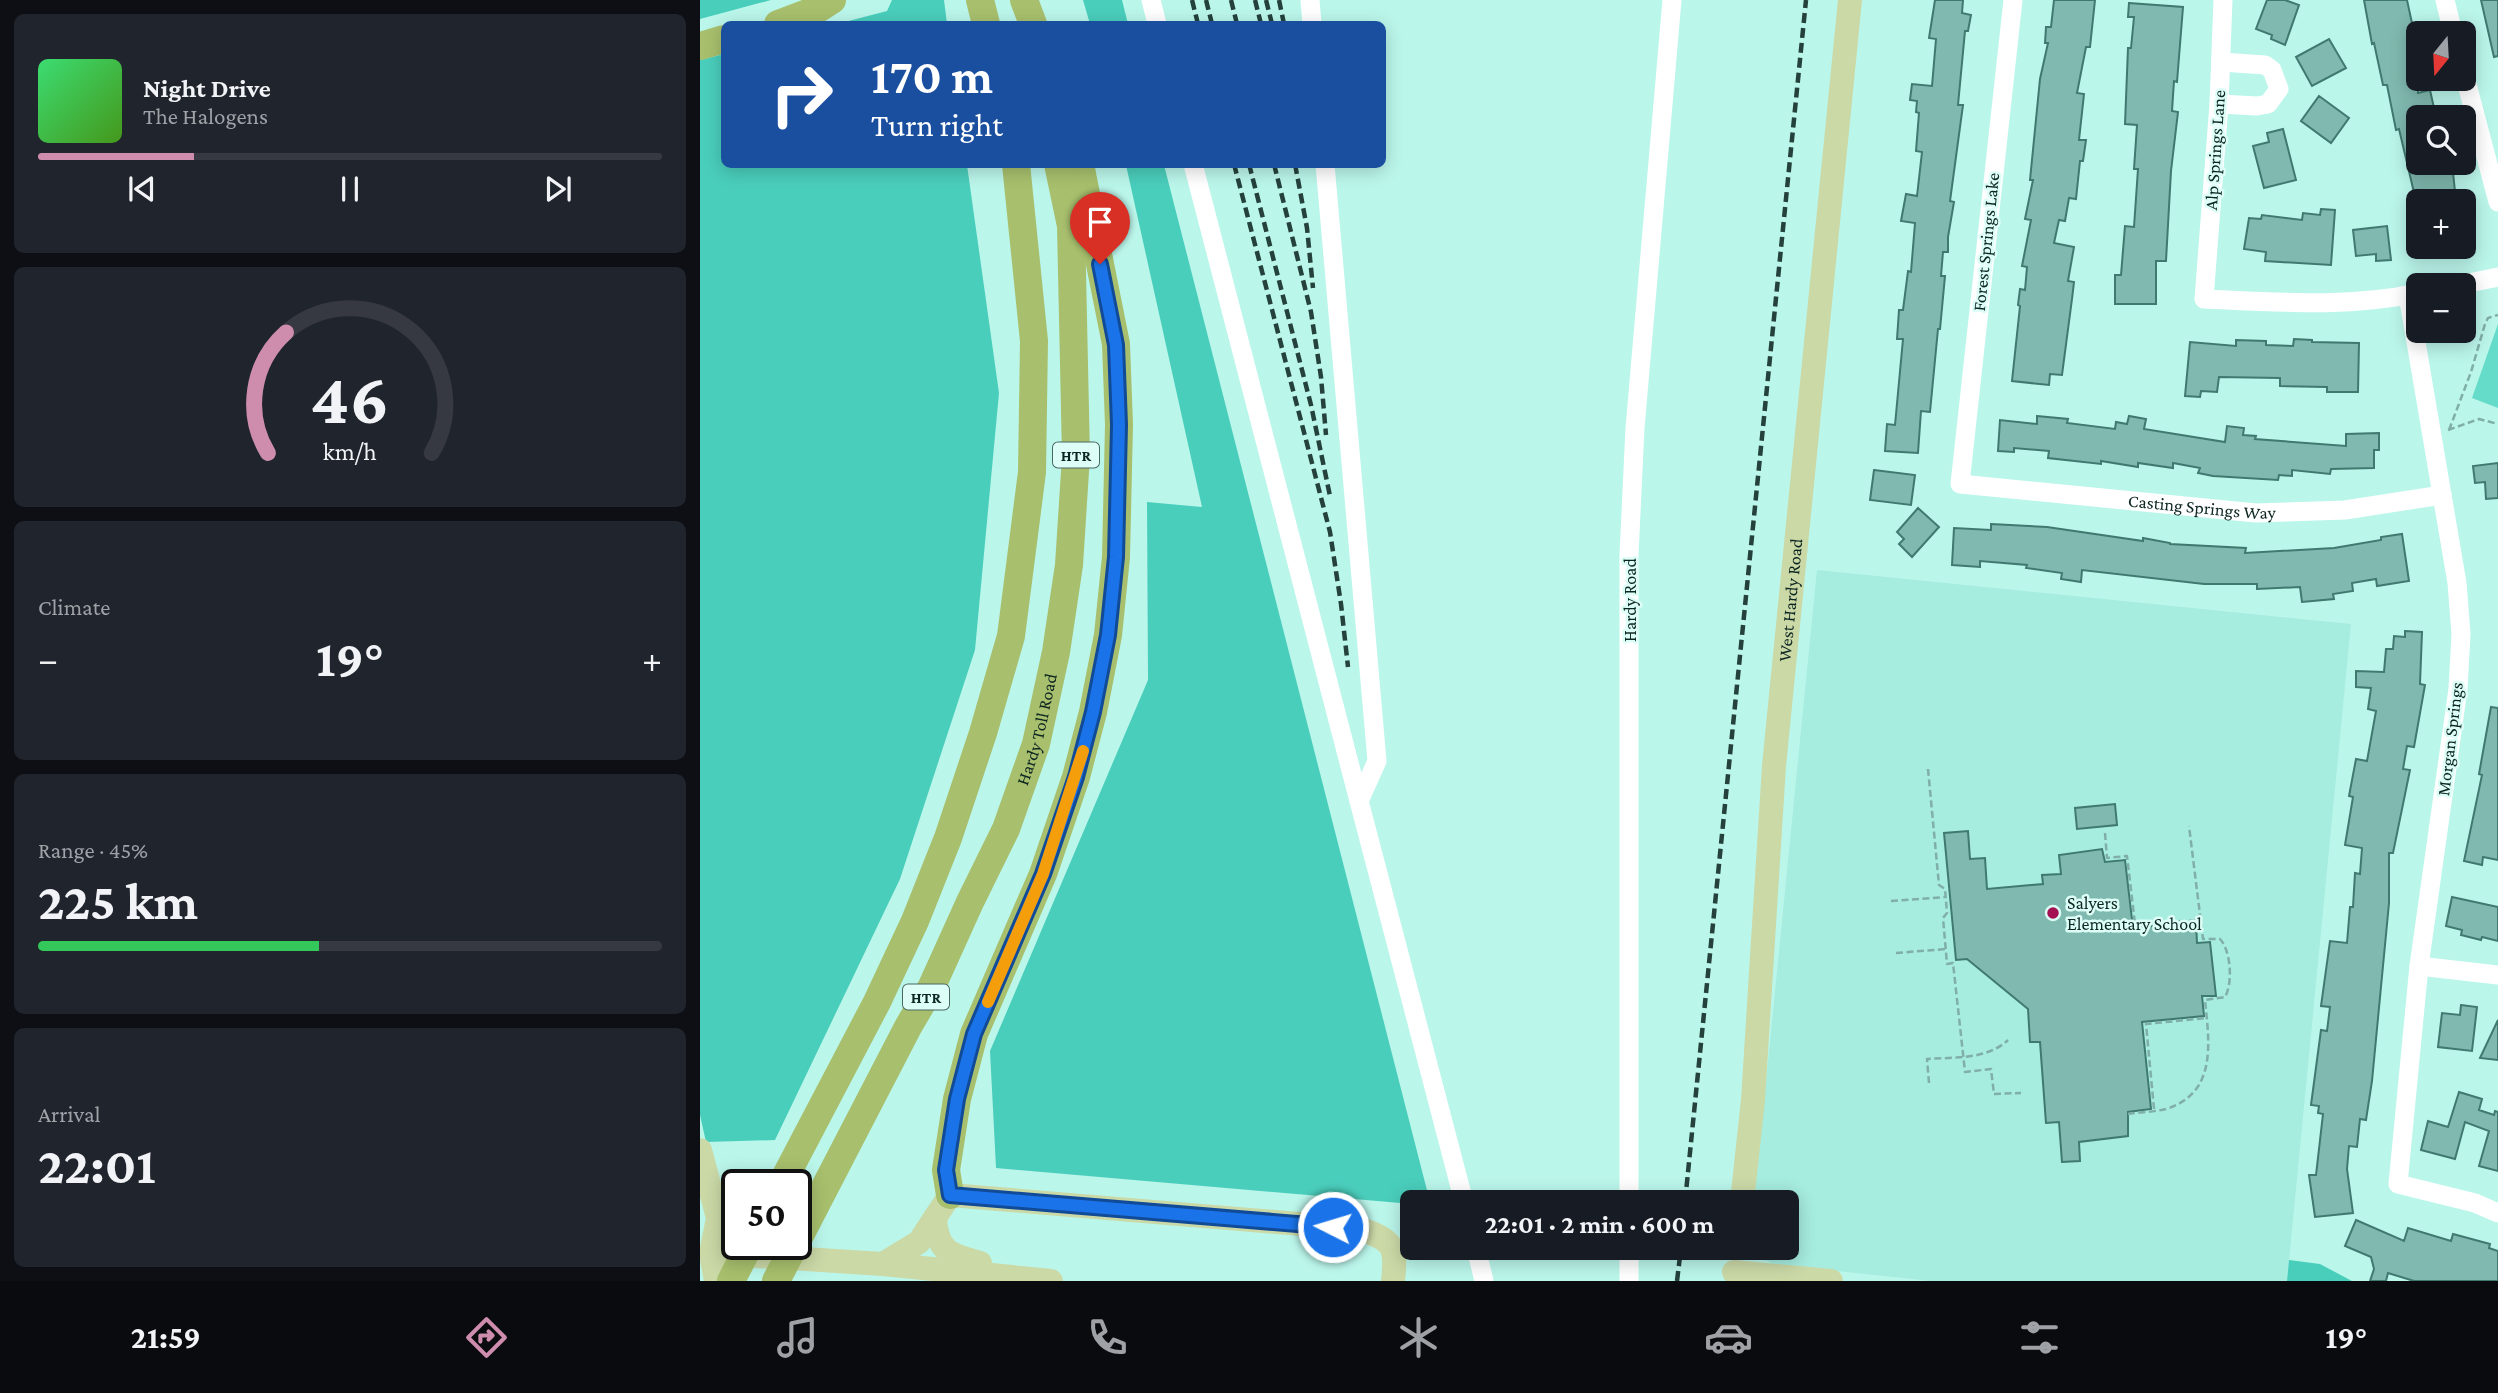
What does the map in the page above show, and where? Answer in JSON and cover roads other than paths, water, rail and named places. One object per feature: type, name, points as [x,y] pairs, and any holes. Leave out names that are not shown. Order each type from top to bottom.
[{"type":"highway","points":[[786,21],[818,9],[832,0]]},
{"type":"highway","points":[[980,0],[985,21]]},
{"type":"highway","points":[[1023,0],[1027,21]]},
{"type":"highway","points":[[1023,0],[1032,21]]},
{"type":"highway","points":[[700,46],[721,40]]},
{"type":"highway","name":"HTR","points":[[790,1169],[877,1002],[915,921],[948,838],[983,733],[1011,636],[1032,472],[1034,341],[1016,168]]},
{"type":"highway","name":"Hardy Toll Road","points":[[812,1213],[932,986],[1006,829],[1036,744],[1056,652],[1069,565],[1076,456],[1071,226],[1059,168]]},
{"type":"highway","points":[[942,1206],[957,1099],[974,1034],[1043,874],[1076,777],[1093,712],[1108,635],[1116,557],[1119,425],[1116,345],[1081,168]]},
{"type":"highway","points":[[731,1281],[742,1260]]},
{"type":"highway","name":"Hardy Toll Road","points":[[776,1281],[787,1260]]},
{"type":"main road","name":"West Hardy Road","points":[[1743,1190],[1753,1100],[1775,752],[1850,0]]},
{"type":"main road","points":[[700,1150],[718,1218],[705,1247],[716,1281]]},
{"type":"main road","points":[[883,1264],[919,1242],[942,1206]]},
{"type":"main road","points":[[942,1206],[936,1231],[941,1246],[952,1255],[1044,1280]]},
{"type":"main road","points":[[942,1206],[1360,1229],[1378,1235],[1390,1244],[1396,1258],[1393,1281]]},
{"type":"main road","points":[[705,1247],[1051,1281]]},
{"type":"main road","points":[[1735,1267],[1831,1281]]},
{"type":"street","points":[[1151,0],[1156,21]]},
{"type":"street","points":[[1310,0],[1312,21]]},
{"type":"street","name":"Hardy Road","points":[[1629,1190],[1629,555],[1635,428],[1672,0]]},
{"type":"street","name":"Forest Springs Lake","points":[[1960,484],[2012,0]]},
{"type":"street","name":"Alp Springs Lane","points":[[2223,0],[2219,104],[2204,299],[2325,303],[2406,295]]},
{"type":"street","points":[[2445,0],[2451,21]]},
{"type":"street","points":[[2219,104],[2268,104],[2279,89],[2272,69],[2265,65],[2221,62]]},
{"type":"street","points":[[2469,91],[2498,202]]},
{"type":"street","points":[[1195,168],[1461,1190]]},
{"type":"street","points":[[1325,168],[1377,761],[1359,802]]},
{"type":"street","points":[[2476,282],[2498,277]]},
{"type":"street","name":"Morgan Springs","points":[[2423,343],[2440,432],[2442,495],[2457,583],[2461,634],[2458,689],[2419,966],[2398,1184],[2475,1203],[2498,1213]]},
{"type":"street","name":"Casting Springs Way","points":[[1960,484],[2256,513],[2345,510],[2442,495]]},
{"type":"street","points":[[2419,966],[2498,975]]},
{"type":"street","points":[[1479,1260],[1485,1281]]},
{"type":"street","points":[[1629,1260],[1629,1281]]},
{"type":"railway","points":[[1192,0],[1197,21]]},
{"type":"railway","points":[[1206,0],[1211,21]]},
{"type":"railway","points":[[1231,0],[1236,21]]},
{"type":"railway","points":[[1255,0],[1260,21]]},
{"type":"railway","points":[[1266,0],[1271,21]]},
{"type":"railway","points":[[1279,0],[1283,21]]},
{"type":"railway","points":[[1686,1190],[1806,0]]},
{"type":"railway","points":[[1235,168],[1330,532],[1348,667]]},
{"type":"railway","points":[[1250,168],[1311,405],[1330,496]]},
{"type":"railway","points":[[1275,168],[1311,312],[1326,435]]},
{"type":"railway","points":[[1296,168],[1307,228],[1313,288]]},
{"type":"railway","points":[[1677,1281],[1680,1260]]},
{"type":"place","name":"Salyers Elementary School","points":[[2053,913]]}]
